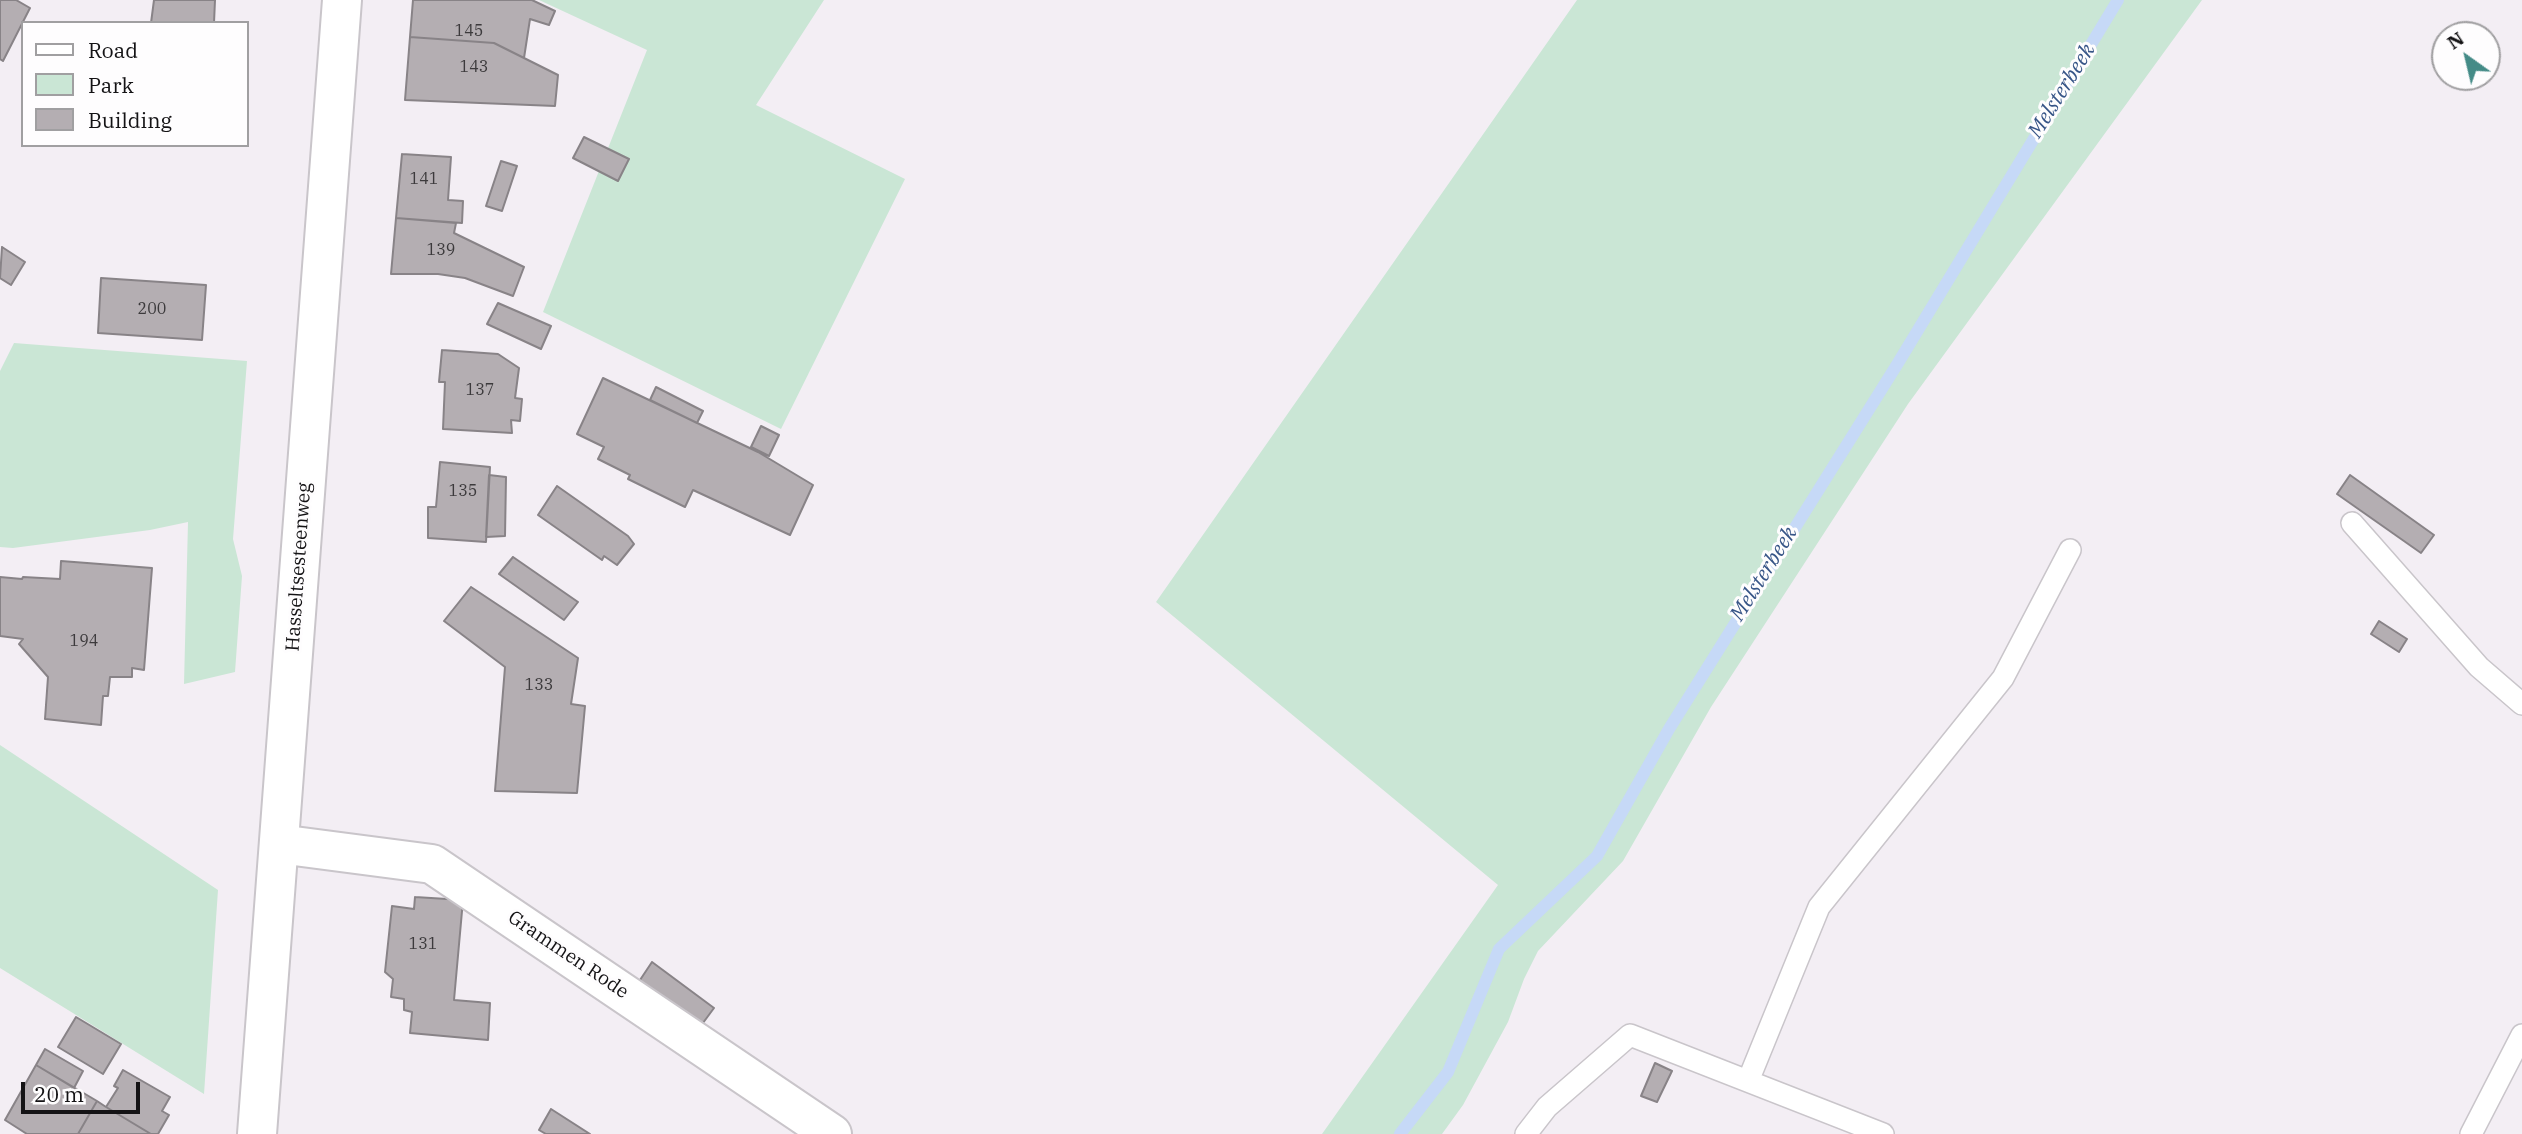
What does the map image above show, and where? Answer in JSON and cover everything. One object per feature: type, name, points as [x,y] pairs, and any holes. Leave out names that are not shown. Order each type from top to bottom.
[{"type":"main road","name":"Hasseltsesteenweg","points":[[257,1134],[342,0]]},
{"type":"main road","name":"Grammen Rode","points":[[279,844],[432,864],[832,1134]]},
{"type":"lane","points":[[2352,523],[2479,667],[2522,704]]},
{"type":"lane","points":[[1748,1081],[1819,907],[2003,678],[2070,550]]},
{"type":"lane","points":[[1526,1134],[1547,1107],[1630,1035],[1883,1134]]},
{"type":"lane","points":[[2471,1134],[2522,1035]]},
{"type":"green space","points":[[539,0],[824,0],[756,105],[905,179],[781,429],[543,312],[647,50]]},
{"type":"green space","points":[[1577,0],[2202,0],[1908,404],[1711,707],[1623,861],[1538,951],[1508,1022],[1463,1105],[1442,1134],[1322,1134],[1498,885],[1156,602]]},
{"type":"green space","points":[[14,343],[247,361],[233,539],[242,576],[235,672],[184,684],[188,522],[150,530],[13,548],[0,547],[0,371]]},
{"type":"green space","points":[[0,745],[218,890],[204,1094],[0,968]]},
{"type":"building","points":[[0,0],[16,0],[30,8],[21,21],[3,61],[0,59]]},
{"type":"building","points":[[154,0],[215,0],[214,21],[151,21]]},
{"type":"building","points":[[413,0],[532,0],[555,11],[549,25],[530,19],[524,58],[494,43],[410,37]]},
{"type":"building","points":[[410,37],[494,43],[558,75],[555,106],[405,100]]},
{"type":"building","points":[[584,137],[629,159],[618,181],[573,158]]},
{"type":"building","points":[[402,154],[451,157],[448,200],[463,201],[462,223],[396,218]]},
{"type":"building","points":[[501,161],[517,166],[502,211],[486,206]]},
{"type":"building","points":[[396,218],[456,223],[454,233],[524,267],[513,296],[465,278],[438,274],[391,274]]},
{"type":"building","points":[[2,247],[25,262],[11,285],[0,278]]},
{"type":"building","points":[[101,278],[206,285],[202,340],[98,333]]},
{"type":"building","points":[[498,303],[551,326],[541,349],[487,324]]},
{"type":"building","points":[[442,350],[498,354],[519,368],[515,398],[522,399],[520,421],[511,420],[512,433],[443,429],[445,382],[439,382]]},
{"type":"building","points":[[603,378],[758,452],[813,485],[790,535],[693,490],[685,507],[628,479],[630,475],[598,459],[604,447],[577,434]]},
{"type":"building","points":[[656,387],[703,411],[697,423],[650,400]]},
{"type":"building","points":[[761,426],[779,435],[769,456],[751,447]]},
{"type":"building","points":[[440,462],[490,467],[486,542],[428,538],[428,507],[436,507]]},
{"type":"building","points":[[489,475],[506,477],[505,536],[486,537]]},
{"type":"building","points":[[2350,475],[2434,535],[2421,553],[2337,494]]},
{"type":"building","points":[[557,486],[628,536],[634,544],[617,565],[604,556],[602,560],[538,515]]},
{"type":"building","points":[[513,557],[578,602],[564,620],[499,574]]},
{"type":"building","points":[[61,561],[152,568],[144,670],[132,668],[132,677],[110,677],[108,696],[103,696],[101,725],[45,719],[48,677],[19,644],[23,639],[0,636],[0,577],[60,579]]},
{"type":"building","points":[[471,587],[578,658],[571,704],[585,706],[577,793],[495,791],[505,667],[444,621]]},
{"type":"building","points":[[2379,621],[2407,639],[2399,652],[2371,634]]},
{"type":"building","points":[[415,897],[463,900],[454,1000],[490,1003],[488,1040],[410,1033],[412,1012],[404,1010],[404,999],[391,997],[393,979],[385,972],[392,906],[414,909]]},
{"type":"building","points":[[652,962],[714,1008],[700,1027],[638,983]]},
{"type":"building","points":[[76,1017],[121,1044],[103,1074],[58,1047]]},
{"type":"building","points":[[45,1049],[83,1071],[74,1088],[36,1065]]},
{"type":"building","points":[[1655,1063],[1672,1071],[1657,1102],[1641,1096]]},
{"type":"building","points":[[36,1065],[97,1101],[78,1134],[27,1134],[5,1120]]},
{"type":"building","points":[[123,1070],[170,1097],[162,1111],[169,1115],[158,1134],[151,1134],[106,1107],[118,1088],[114,1086]]},
{"type":"building","points":[[97,1101],[106,1107],[151,1134],[78,1134]]},
{"type":"building","points":[[551,1109],[590,1134],[546,1134],[539,1130]]},
{"type":"waterway","name":"Melsterbeek","points":[[1400,1134],[1448,1072],[1499,949],[1597,856],[1669,729],[1898,363],[2118,0]]}]
